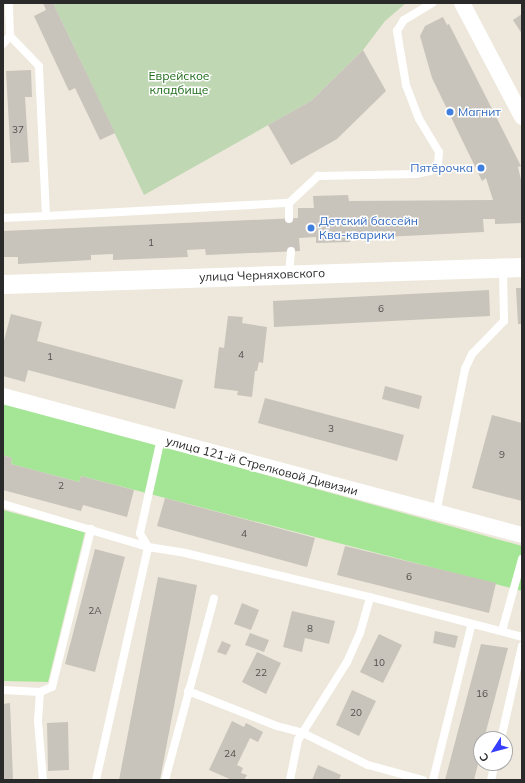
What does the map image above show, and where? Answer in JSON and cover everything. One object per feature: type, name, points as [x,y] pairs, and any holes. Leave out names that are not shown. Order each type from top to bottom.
[{"type":"street","points":[[462,3],[515,90],[522,117]]},
{"type":"street","name":"улица Черняховского","points":[[3,284],[522,267]]},
{"type":"street","name":"улица 121-й Стрелковой Дивизии","points":[[3,396],[522,535]]},
{"type":"lane","points":[[9,3],[10,36],[39,66],[46,216]]},
{"type":"lane","points":[[3,218],[289,203],[318,176],[416,174],[430,171],[438,165],[439,152],[419,118],[406,85],[397,31],[404,20],[432,3]]},
{"type":"lane","points":[[3,44],[10,36]]},
{"type":"lane","points":[[288,219],[289,203]]},
{"type":"lane","points":[[289,274],[291,251]]},
{"type":"lane","points":[[436,513],[465,369],[472,354],[504,321],[503,267]]},
{"type":"lane","points":[[96,780],[148,547],[140,533],[161,438]]},
{"type":"lane","points":[[3,504],[148,547],[184,552],[370,597],[471,626],[502,631],[522,637]]},
{"type":"lane","points":[[3,690],[40,692],[52,687],[91,529]]},
{"type":"lane","points":[[502,631],[522,559]]},
{"type":"lane","points":[[290,780],[298,740],[347,662],[360,633],[370,597]]},
{"type":"lane","points":[[165,780],[214,599]]},
{"type":"lane","points":[[433,780],[471,626]]},
{"type":"lane","points":[[502,731],[520,664],[522,646]]},
{"type":"lane","points":[[188,691],[277,726],[303,733],[368,765],[423,780]]},
{"type":"lane","points":[[40,692],[38,722],[42,780]]},
{"type":"green space","name":"Еврейское кладбище","points":[[53,3],[406,3],[385,21],[363,50],[311,101],[144,195]]},
{"type":"green space","points":[[3,402],[522,546],[522,591],[81,476],[79,482],[11,464],[12,458],[3,455]]},
{"type":"green space","points":[[3,510],[85,532],[48,682],[3,681]]},
{"type":"building","points":[[43,3],[53,3],[115,133],[100,140],[75,88],[69,91],[34,16],[46,10]]},
{"type":"building","points":[[522,14],[522,34],[513,20]]},
{"type":"building","points":[[443,17],[447,25],[449,24],[521,166],[518,167],[522,184],[522,223],[495,224],[495,219],[483,219],[484,232],[364,238],[364,234],[349,234],[350,242],[316,243],[316,237],[299,238],[300,251],[206,255],[205,249],[187,250],[188,257],[113,260],[113,254],[91,255],[91,260],[18,264],[18,257],[3,257],[3,231],[298,218],[298,208],[314,208],[313,196],[348,195],[349,201],[493,200],[486,178],[482,181],[432,78],[420,36],[425,26]]},
{"type":"building","points":[[363,50],[386,91],[337,139],[291,165],[268,125],[311,101]]},
{"type":"building","points":[[31,70],[32,97],[25,97],[29,162],[11,163],[6,71]]},
{"type":"building","points":[[516,288],[522,288],[522,324],[518,324]]},
{"type":"building","points":[[489,290],[490,316],[274,327],[273,301]]},
{"type":"building","points":[[11,314],[42,322],[37,341],[183,380],[175,409],[28,370],[25,382],[3,376],[3,344]]},
{"type":"building","points":[[228,316],[243,317],[242,323],[267,327],[263,363],[259,362],[257,371],[255,371],[252,397],[237,395],[238,391],[214,388],[219,347],[224,348]]},
{"type":"building","points":[[385,386],[422,396],[419,409],[382,399]]},
{"type":"building","points":[[265,398],[404,435],[397,461],[258,423]]},
{"type":"building","points":[[492,415],[522,423],[522,501],[472,488]]},
{"type":"building","points":[[3,455],[12,458],[11,464],[79,482],[81,476],[134,490],[127,517],[83,505],[81,511],[3,490]]},
{"type":"building","points":[[165,498],[315,538],[307,567],[157,526]]},
{"type":"building","points":[[345,546],[496,583],[489,613],[337,575]]},
{"type":"building","points":[[95,549],[125,557],[95,672],[65,664]]},
{"type":"building","points":[[158,577],[197,585],[160,780],[119,780]]},
{"type":"building","points":[[242,603],[259,610],[251,630],[234,624]]},
{"type":"building","points":[[292,611],[335,621],[329,644],[305,638],[302,652],[283,647]]},
{"type":"building","points":[[435,631],[458,636],[455,648],[433,643]]},
{"type":"building","points":[[250,633],[269,640],[264,652],[245,645]]},
{"type":"building","points":[[379,634],[402,645],[383,683],[360,672]]},
{"type":"building","points":[[222,641],[231,645],[226,655],[217,652]]},
{"type":"building","points":[[481,644],[508,648],[486,731],[473,731],[473,771],[476,771],[474,780],[445,780]]},
{"type":"building","points":[[257,652],[281,663],[266,694],[242,682]]},
{"type":"building","points":[[352,690],[376,701],[359,736],[336,725]]},
{"type":"building","points":[[10,703],[13,780],[3,780],[3,704]]},
{"type":"building","points":[[232,721],[244,727],[246,723],[263,732],[258,742],[250,738],[237,765],[243,768],[241,773],[247,775],[244,780],[232,780],[209,770]]},
{"type":"building","points":[[68,722],[69,770],[48,771],[47,723]]},
{"type":"building","points":[[318,765],[341,775],[339,780],[312,780]]},
{"type":"place","name":"Магнит","points":[[450,112]]},
{"type":"place","name":"Пятёрочка","points":[[481,168]]},
{"type":"place","name":"Детский бассейн Ква-кварики","points":[[311,228]]}]
